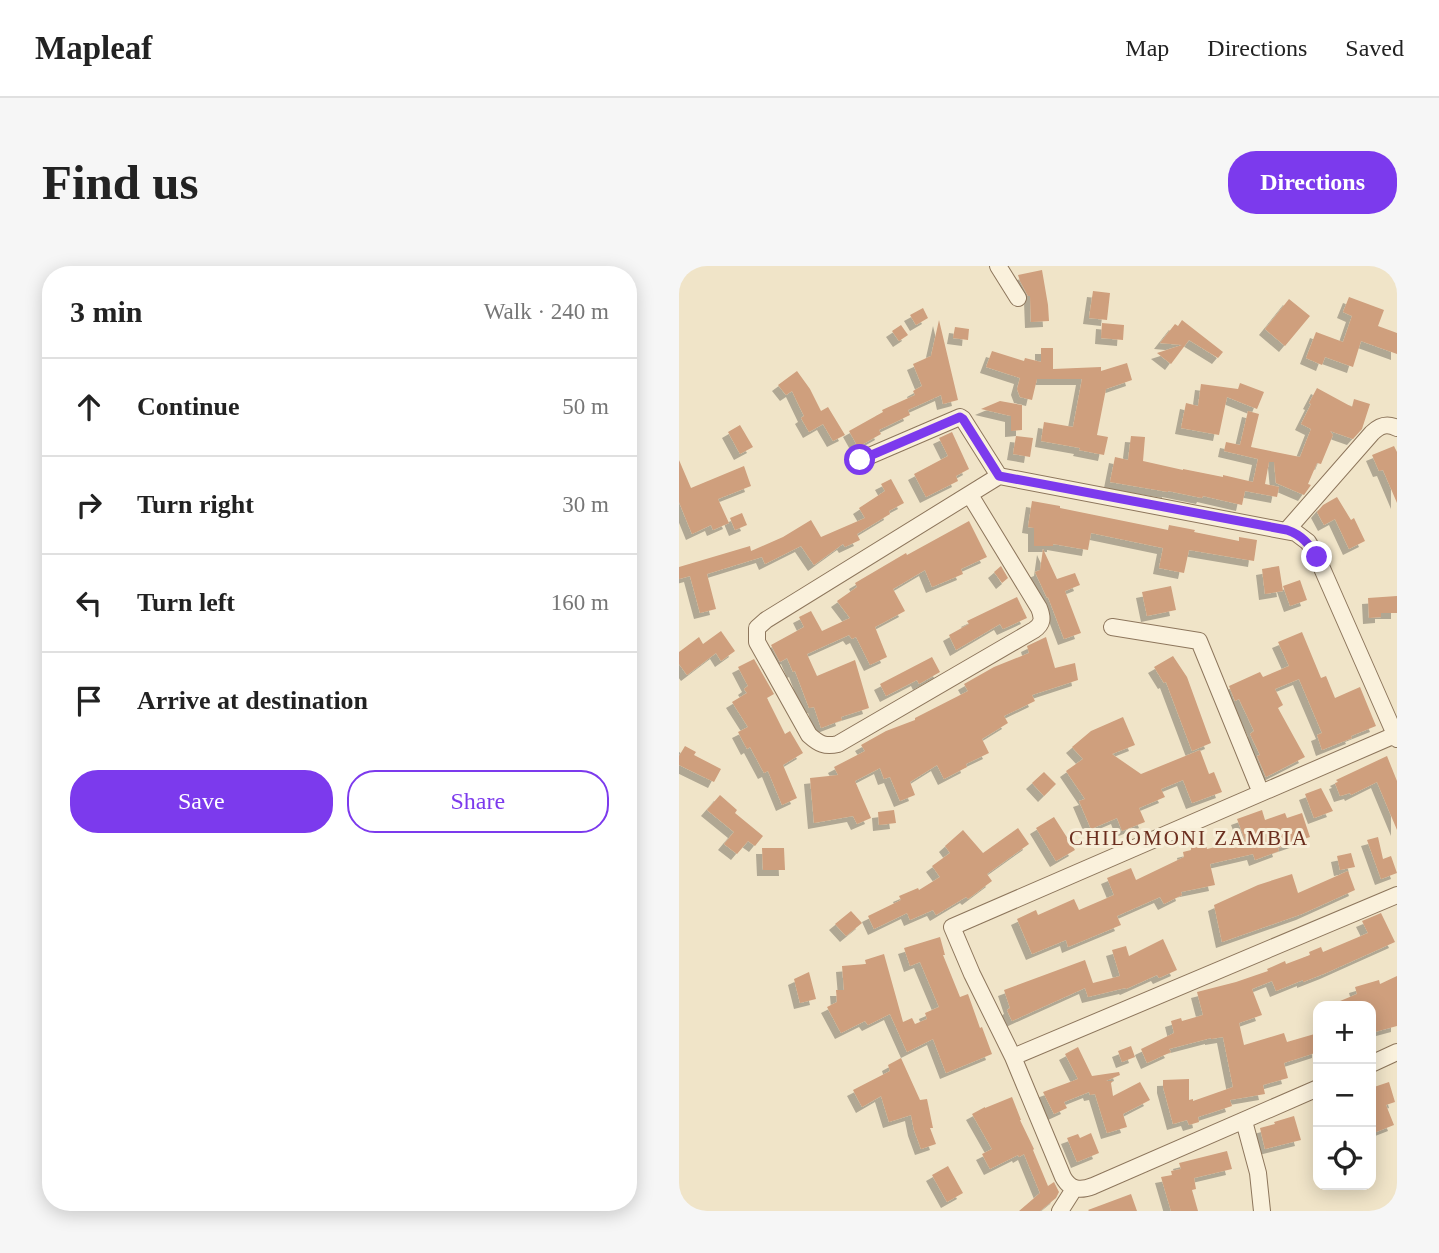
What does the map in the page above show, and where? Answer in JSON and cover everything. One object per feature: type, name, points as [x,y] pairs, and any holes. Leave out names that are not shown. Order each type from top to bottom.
[{"type":"street","points":[[998,266],[1017,298]]},
{"type":"street","points":[[860,460],[960,417],[999,476]]},
{"type":"street","points":[[1287,530],[1372,433],[1383,425],[1397,428]]},
{"type":"street","points":[[970,495],[1039,608],[1043,617],[1041,624],[838,744],[824,746],[817,742],[809,735],[757,642],[757,628],[999,476],[1287,530],[1308,542],[1317,557],[1396,737],[951,927],[1013,1057],[1063,1177],[1074,1189],[1093,1186],[1313,1090]]},
{"type":"street","points":[[1112,627],[1199,641],[1261,793]]},
{"type":"street","points":[[1013,1057],[1397,895]]},
{"type":"street","points":[[1376,1062],[1397,1052]]},
{"type":"street","points":[[1244,1121],[1258,1173],[1262,1211]]},
{"type":"street","points":[[1060,1211],[1074,1189]]},
{"type":"building","points":[[1042,270],[1049,321],[1031,322],[1030,296],[1018,275]]},
{"type":"building","points":[[1093,291],[1110,293],[1107,320],[1089,318]]},
{"type":"building","points":[[1349,297],[1384,310],[1378,326],[1397,333],[1397,354],[1361,341],[1353,367],[1325,357],[1322,365],[1306,358],[1316,332],[1343,342],[1352,316],[1343,312]]},
{"type":"building","points":[[1289,299],[1310,316],[1285,346],[1265,329]]},
{"type":"building","points":[[923,308],[928,318],[916,325],[910,315]]},
{"type":"building","points":[[939,320],[958,400],[943,404],[941,395],[908,410],[910,415],[879,430],[881,434],[858,447],[849,431],[883,412],[882,410],[915,395],[913,391],[922,386],[913,364],[931,356]]},
{"type":"building","points":[[1182,320],[1223,352],[1218,358],[1189,340],[1171,364],[1157,353],[1182,345],[1160,343],[1175,324],[1178,326]]},
{"type":"building","points":[[1102,323],[1124,325],[1123,340],[1101,338]]},
{"type":"building","points":[[901,325],[908,335],[899,341],[892,331]]},
{"type":"building","points":[[955,327],[969,329],[968,340],[953,338]]},
{"type":"building","points":[[1041,348],[1053,348],[1053,369],[1101,367],[1101,371],[1127,363],[1132,380],[1106,389],[1097,435],[1108,437],[1104,455],[1041,441],[1044,422],[1073,427],[1082,379],[1037,379],[1032,400],[1020,397],[1017,389],[1020,378],[986,367],[992,351],[1024,361],[1025,358],[1041,362]]},
{"type":"building","points":[[797,371],[821,411],[828,407],[845,435],[833,441],[823,424],[809,432],[792,391],[786,395],[778,385]]},
{"type":"building","points":[[1240,383],[1264,392],[1257,409],[1227,397],[1219,435],[1181,428],[1186,403],[1198,406],[1201,384],[1238,389]]},
{"type":"building","points":[[1317,388],[1352,407],[1354,399],[1370,404],[1362,429],[1353,439],[1330,431],[1333,435],[1321,464],[1317,463],[1308,484],[1311,485],[1304,495],[1276,483],[1274,462],[1269,462],[1265,484],[1279,487],[1277,497],[1245,491],[1242,505],[1203,496],[1202,498],[1110,482],[1115,457],[1128,460],[1131,436],[1145,437],[1143,461],[1253,482],[1258,459],[1224,451],[1226,442],[1240,445],[1248,411],[1259,414],[1251,447],[1300,457],[1311,429],[1301,424]]},
{"type":"building","points":[[1000,401],[1022,405],[1022,430],[1011,431],[1011,416],[981,409]]},
{"type":"building","points":[[740,425],[753,447],[740,454],[728,432]]},
{"type":"building","points":[[952,432],[969,469],[956,476],[958,481],[926,497],[914,474],[948,456],[939,438]]},
{"type":"building","points":[[1016,436],[1033,438],[1030,457],[1013,454]]},
{"type":"building","points":[[1394,446],[1397,452],[1397,503],[1383,470],[1379,471],[1372,455]]},
{"type":"building","points":[[679,460],[691,488],[744,466],[751,486],[718,499],[729,523],[713,530],[711,525],[692,534],[679,502]]},
{"type":"building","points":[[891,479],[904,503],[857,534],[860,540],[845,547],[843,544],[814,565],[801,546],[765,564],[762,557],[707,574],[716,609],[700,613],[690,576],[679,579],[679,567],[750,546],[751,551],[783,537],[811,520],[821,537],[865,518],[859,508],[885,491],[881,484]]},
{"type":"building","points":[[1337,497],[1351,520],[1354,518],[1365,541],[1349,549],[1335,519],[1324,525],[1317,512]]},
{"type":"building","points":[[1032,501],[1168,530],[1169,525],[1239,541],[1239,537],[1257,540],[1254,561],[1189,550],[1184,573],[1159,568],[1163,548],[1091,533],[1088,550],[1053,544],[1034,546],[1034,528],[1028,527]]},
{"type":"building","points":[[742,513],[747,525],[735,530],[730,518]]},
{"type":"building","points":[[969,521],[987,557],[961,569],[963,574],[932,587],[925,570],[893,589],[905,611],[875,627],[887,657],[870,665],[856,637],[852,639],[849,635],[807,654],[817,676],[855,660],[869,708],[841,717],[842,720],[821,728],[814,707],[809,708],[795,671],[793,672],[787,658],[780,662],[771,645],[804,627],[799,617],[811,611],[822,631],[850,618],[837,601],[857,587],[855,583]]},
{"type":"building","points":[[1043,549],[1057,579],[1075,573],[1080,585],[1065,591],[1081,633],[1064,639],[1035,572],[1040,570]]},
{"type":"building","points":[[1001,566],[1008,578],[1002,583],[994,572]]},
{"type":"building","points":[[1279,566],[1283,591],[1265,594],[1262,569]]},
{"type":"building","points":[[1300,580],[1307,600],[1290,606],[1283,586]]},
{"type":"building","points":[[1171,586],[1176,610],[1147,616],[1142,592]]},
{"type":"building","points":[[1397,596],[1397,613],[1381,613],[1381,617],[1369,618],[1368,598]]},
{"type":"building","points":[[1017,597],[1027,618],[1003,629],[1000,624],[956,650],[949,635],[969,624],[967,621]]},
{"type":"building","points":[[721,631],[735,651],[721,661],[716,653],[687,675],[679,664],[679,652],[699,637],[703,644]]},
{"type":"building","points":[[1302,632],[1321,678],[1326,676],[1335,698],[1360,687],[1376,726],[1322,750],[1317,735],[1322,733],[1299,679],[1275,689],[1283,705],[1278,708],[1305,757],[1266,777],[1250,734],[1254,731],[1239,699],[1235,701],[1229,686],[1260,672],[1263,677],[1289,666],[1278,642]]},
{"type":"building","points":[[1046,637],[1055,668],[1075,663],[1078,680],[1032,695],[1035,701],[1004,716],[1008,723],[982,739],[989,753],[944,779],[937,765],[910,782],[915,795],[900,801],[890,777],[884,779],[880,768],[855,781],[871,818],[857,824],[853,816],[814,823],[810,778],[838,775],[834,767],[865,751],[861,745],[968,691],[964,684],[994,667],[1029,653],[1027,646]]},
{"type":"building","points":[[1173,656],[1187,677],[1211,743],[1192,751],[1166,682],[1164,683],[1154,667]]},
{"type":"building","points":[[932,657],[940,672],[919,684],[917,680],[886,696],[880,684]]},
{"type":"building","points":[[754,659],[774,694],[767,698],[785,734],[790,731],[803,753],[783,765],[797,798],[782,805],[768,771],[764,773],[750,747],[747,749],[738,732],[748,727],[732,702],[747,693],[744,689],[748,686],[738,667]]},
{"type":"building","points":[[1123,717],[1135,745],[1112,754],[1141,774],[1200,750],[1209,774],[1214,772],[1222,792],[1192,803],[1183,780],[1161,789],[1165,797],[1139,808],[1145,822],[1122,831],[1117,818],[1091,829],[1079,801],[1085,799],[1066,771],[1083,759],[1072,747],[1091,731]]},
{"type":"building","points":[[685,746],[696,752],[694,755],[721,769],[714,782],[679,765],[679,756]]},
{"type":"building","points":[[1387,756],[1397,781],[1397,830],[1377,782],[1351,795],[1340,796],[1335,783],[1338,782],[1336,780]]},
{"type":"building","points":[[1044,772],[1056,784],[1044,796],[1032,783]]},
{"type":"building","points":[[1321,788],[1333,811],[1314,818],[1305,794]]},
{"type":"building","points":[[720,795],[737,810],[735,813],[763,836],[755,846],[748,841],[737,854],[724,844],[734,832],[707,810]]},
{"type":"building","points":[[894,810],[896,823],[879,825],[878,812]]},
{"type":"building","points":[[1262,810],[1265,820],[1285,813],[1287,818],[1302,813],[1310,837],[1278,848],[1279,851],[1255,860],[1253,854],[1210,864],[1215,885],[1181,892],[1182,895],[1164,904],[1160,897],[1117,916],[1121,925],[1068,947],[1066,940],[1032,954],[1017,919],[1036,910],[1038,915],[1074,899],[1079,910],[1114,895],[1107,878],[1131,868],[1136,880],[1184,857],[1183,852],[1191,850],[1191,846],[1206,843],[1207,849],[1245,840],[1237,819]]},
{"type":"building","points":[[1054,817],[1075,850],[1056,861],[1036,828]]},
{"type":"building","points":[[1018,828],[1029,844],[987,874],[992,881],[968,899],[966,897],[936,915],[933,910],[910,920],[907,913],[874,929],[868,916],[901,900],[899,896],[918,888],[919,890],[940,877],[932,866],[950,853],[945,846],[963,830],[983,853]]},
{"type":"building","points":[[1378,837],[1383,859],[1391,856],[1397,873],[1381,879],[1367,840]]},
{"type":"building","points":[[762,848],[784,848],[785,870],[763,870]]},
{"type":"building","points":[[1351,853],[1355,867],[1340,870],[1337,856]]},
{"type":"building","points":[[1348,871],[1355,890],[1302,914],[1222,942],[1214,905],[1258,885],[1292,874],[1298,893]]},
{"type":"building","points":[[851,911],[862,923],[846,936],[835,924]]},
{"type":"building","points":[[1381,913],[1395,942],[1326,973],[1276,991],[1272,981],[1252,989],[1262,1015],[1239,1023],[1244,1045],[1284,1033],[1287,1042],[1313,1034],[1313,1054],[1284,1063],[1288,1078],[1263,1085],[1265,1094],[1230,1100],[1232,1106],[1198,1117],[1199,1122],[1189,1125],[1187,1120],[1173,1124],[1163,1080],[1189,1079],[1189,1100],[1193,1101],[1233,1087],[1223,1037],[1169,1049],[1171,1052],[1147,1063],[1141,1049],[1174,1033],[1171,1021],[1203,1015],[1197,992],[1268,971],[1267,969],[1285,961],[1286,964],[1310,955],[1309,952],[1321,947],[1323,952],[1368,933],[1362,921]]},
{"type":"building","points":[[940,937],[943,955],[960,997],[968,994],[992,1054],[946,1073],[933,1039],[907,1052],[890,1014],[868,1025],[865,1021],[841,1033],[827,1007],[837,1002],[836,990],[844,990],[842,966],[866,964],[865,960],[884,954],[903,1022],[912,1018],[915,1024],[927,1019],[925,1013],[939,1007],[920,962],[910,966],[904,948]]},
{"type":"building","points":[[1163,939],[1177,970],[1159,978],[1157,975],[1126,989],[1088,997],[1085,988],[1012,1021],[1004,990],[1085,960],[1093,983],[1120,976],[1112,950],[1126,946],[1129,956]]},
{"type":"building","points":[[809,972],[816,999],[800,1003],[794,979]]},
{"type":"building","points":[[1397,976],[1397,1026],[1376,1032],[1376,1001],[1340,1001],[1357,994],[1355,987],[1379,980],[1380,984]]},
{"type":"building","points":[[1131,1046],[1135,1057],[1122,1062],[1118,1051]]},
{"type":"building","points":[[1078,1047],[1092,1076],[1119,1072],[1120,1075],[1106,1081],[1113,1081],[1113,1096],[1140,1082],[1150,1100],[1123,1114],[1127,1127],[1107,1133],[1095,1094],[1090,1095],[1089,1092],[1064,1102],[1067,1108],[1054,1114],[1043,1092],[1078,1079],[1065,1054]]},
{"type":"building","points":[[901,1058],[920,1100],[927,1099],[933,1128],[930,1128],[936,1144],[921,1149],[911,1115],[889,1122],[881,1096],[862,1107],[853,1090],[890,1071],[888,1065]]},
{"type":"building","points":[[1389,1082],[1395,1102],[1386,1105],[1394,1125],[1376,1132],[1376,1127],[1376,1086]]},
{"type":"building","points":[[1012,1097],[1048,1186],[1054,1182],[1059,1192],[1056,1198],[1040,1211],[1019,1211],[1040,1193],[1024,1154],[990,1169],[982,1154],[992,1149],[972,1114]]},
{"type":"building","points":[[1294,1116],[1301,1140],[1265,1149],[1260,1128]]},
{"type":"building","points":[[1091,1133],[1099,1153],[1077,1162],[1067,1138],[1078,1134],[1080,1138]]},
{"type":"building","points":[[1227,1151],[1232,1169],[1194,1178],[1196,1189],[1192,1190],[1198,1211],[1171,1211],[1161,1177],[1172,1175],[1171,1171],[1181,1169],[1179,1163]]},
{"type":"building","points":[[948,1166],[963,1193],[947,1202],[932,1175]]},
{"type":"building","points":[[1131,1194],[1137,1211],[1088,1210]]},
{"type":"district","name":"CHILOMONI ZAMBIA","points":[[1189,838]]},
{"type":"route","points":[[860,460],[960,417],[999,476],[1287,530],[1308,542],[1317,557]]}]
